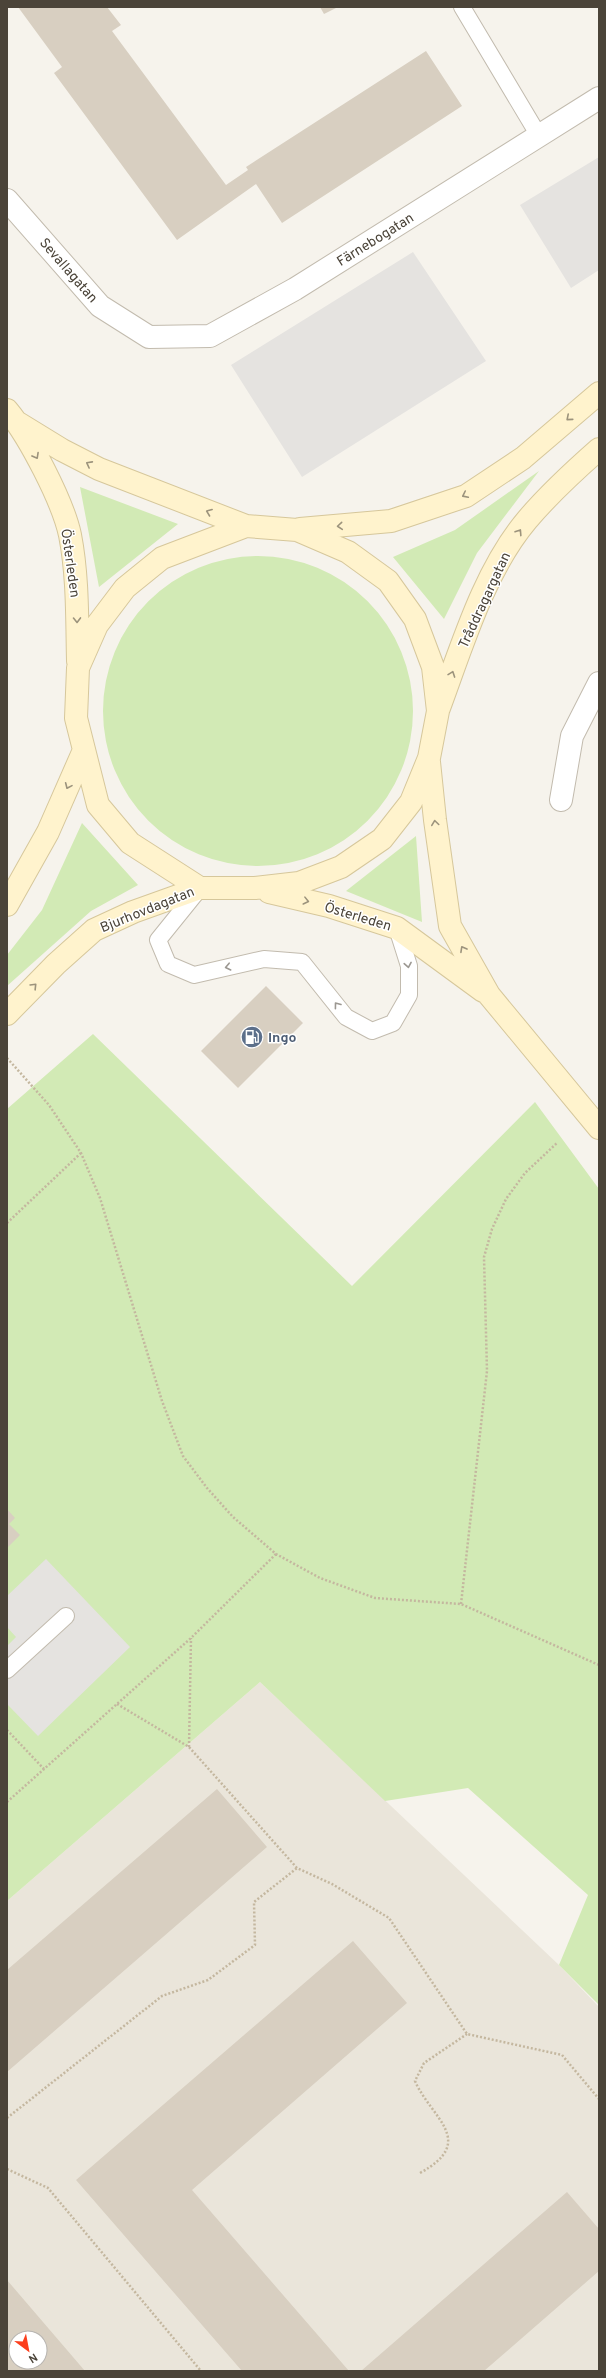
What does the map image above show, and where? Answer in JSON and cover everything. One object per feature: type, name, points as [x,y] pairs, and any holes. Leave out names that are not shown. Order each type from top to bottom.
[{"type":"main road","points":[[78,668],[97,625],[125,588],[162,558],[246,526],[297,530],[391,521],[466,496],[523,458],[599,393]]},
{"type":"main road","name":"Österleden","points":[[12,416],[62,450],[99,469],[246,526]]},
{"type":"main road","name":"Österleden","points":[[12,416],[50,482],[70,534],[77,596],[78,668],[76,718],[98,805],[130,843],[200,888]]},
{"type":"main road","name":"Tråddragargatan","points":[[438,710],[470,624],[497,566],[527,520],[599,449]]},
{"type":"main road","points":[[200,888],[254,888],[299,883],[341,867],[382,839],[411,802],[429,758],[438,710],[433,667],[415,619],[388,581],[348,552],[297,530]]},
{"type":"main road","points":[[7,905],[48,832],[84,750]]},
{"type":"main road","name":"Österleden","points":[[429,758],[435,820],[450,926],[489,995],[599,1128]]},
{"type":"main road","name":"Bjurhovdagatan","points":[[7,1014],[56,964],[94,930],[133,912],[200,888]]},
{"type":"main road","name":"Österleden","points":[[254,888],[329,906],[397,928],[489,995]]},
{"type":"street","name":"Färnebogatan","points":[[138,331],[148,337],[210,336],[295,289],[599,98]]},
{"type":"street","name":"Sevallagatan","points":[[7,200],[100,306],[138,331]]},
{"type":"street","points":[[561,800],[572,736],[599,683]]},
{"type":"lane","points":[[462,7],[539,136]]},
{"type":"lane","points":[[200,888],[158,940],[168,964],[194,975],[264,959],[302,962],[346,1017],[372,1031],[393,1023],[408,995],[409,966],[397,928]]},
{"type":"lane","points":[[7,1670],[66,1616]]},
{"type":"path","points":[[7,1058],[49,1105],[81,1153],[100,1198],[162,1401],[183,1456],[207,1488],[233,1517],[276,1554],[320,1578],[375,1598],[461,1604],[599,1665]]},
{"type":"path","points":[[461,1604],[487,1371],[484,1257],[492,1229],[506,1200],[525,1173],[557,1143]]},
{"type":"path","points":[[7,1223],[81,1153]]},
{"type":"path","points":[[7,1802],[191,1638],[276,1554]]},
{"type":"path","points":[[189,1748],[191,1638]]},
{"type":"path","points":[[117,1704],[189,1748],[298,1868],[332,1884],[389,1918],[467,2034],[562,2055],[599,2099]]},
{"type":"path","points":[[7,1730],[44,1769]]},
{"type":"path","points":[[7,2118],[162,1996],[208,1980],[254,1945],[254,1902],[298,1868]]},
{"type":"path","points":[[420,2173],[430,2168],[444,2154],[449,2136],[442,2119],[422,2097],[415,2081],[424,2063],[467,2034]]},
{"type":"path","points":[[7,2169],[48,2188],[201,2371]]},
{"type":"shaded area","points":[[599,157],[599,270],[571,288],[520,205]]},
{"type":"shaded area","points":[[413,252],[486,361],[302,477],[231,365]]},
{"type":"shaded area","points":[[46,1559],[130,1647],[38,1736],[7,1704],[7,1646],[16,1637],[7,1627],[7,1596]]},
{"type":"shaded area","points":[[260,1682],[559,1965],[599,2007],[599,2371],[7,2371],[7,1901]]},
{"type":"green space","points":[[539,471],[477,553],[444,619],[393,557],[455,530]]},
{"type":"green space","points":[[80,487],[178,524],[99,587]]},
{"type":"green space","points":[[258,556],[288,559],[317,568],[344,582],[368,601],[387,625],[401,652],[410,681],[413,711],[410,741],[401,770],[387,797],[368,821],[344,840],[317,854],[288,863],[258,866],[228,863],[199,854],[172,840],[148,821],[129,797],[115,770],[106,741],[103,711],[106,681],[115,652],[129,625],[148,601],[172,582],[199,568],[228,559]]},
{"type":"green space","points":[[82,823],[138,885],[91,911],[7,986],[7,955],[42,910]]},
{"type":"green space","points":[[416,836],[422,922],[346,891]]},
{"type":"green space","points":[[93,1034],[352,1286],[535,1102],[599,1189],[599,2005],[559,1965],[588,1895],[468,1788],[385,1801],[260,1682],[7,1901],[7,1109]]},
{"type":"building","points":[[18,7],[107,7],[121,25],[112,31],[226,185],[248,170],[246,167],[426,51],[462,106],[282,223],[256,184],[177,240],[54,73],[62,67]]},
{"type":"building","points":[[320,7],[338,7],[324,14]]},
{"type":"building","name":"Ingo","points":[[266,986],[303,1023],[238,1088],[201,1051]]},
{"type":"building","points":[[7,1509],[15,1518],[9,1524],[20,1535],[7,1548]]},
{"type":"building","points":[[217,1789],[267,1847],[7,2072],[7,1970]]},
{"type":"building","points":[[353,1941],[407,2003],[192,2190],[349,2371],[242,2371],[76,2180]]},
{"type":"building","points":[[567,2192],[599,2229],[599,2271],[484,2371],[361,2371]]},
{"type":"building","points":[[7,2280],[85,2371],[7,2371]]},
{"type":"place","name":"Ingo","points":[[252,1037]]}]
